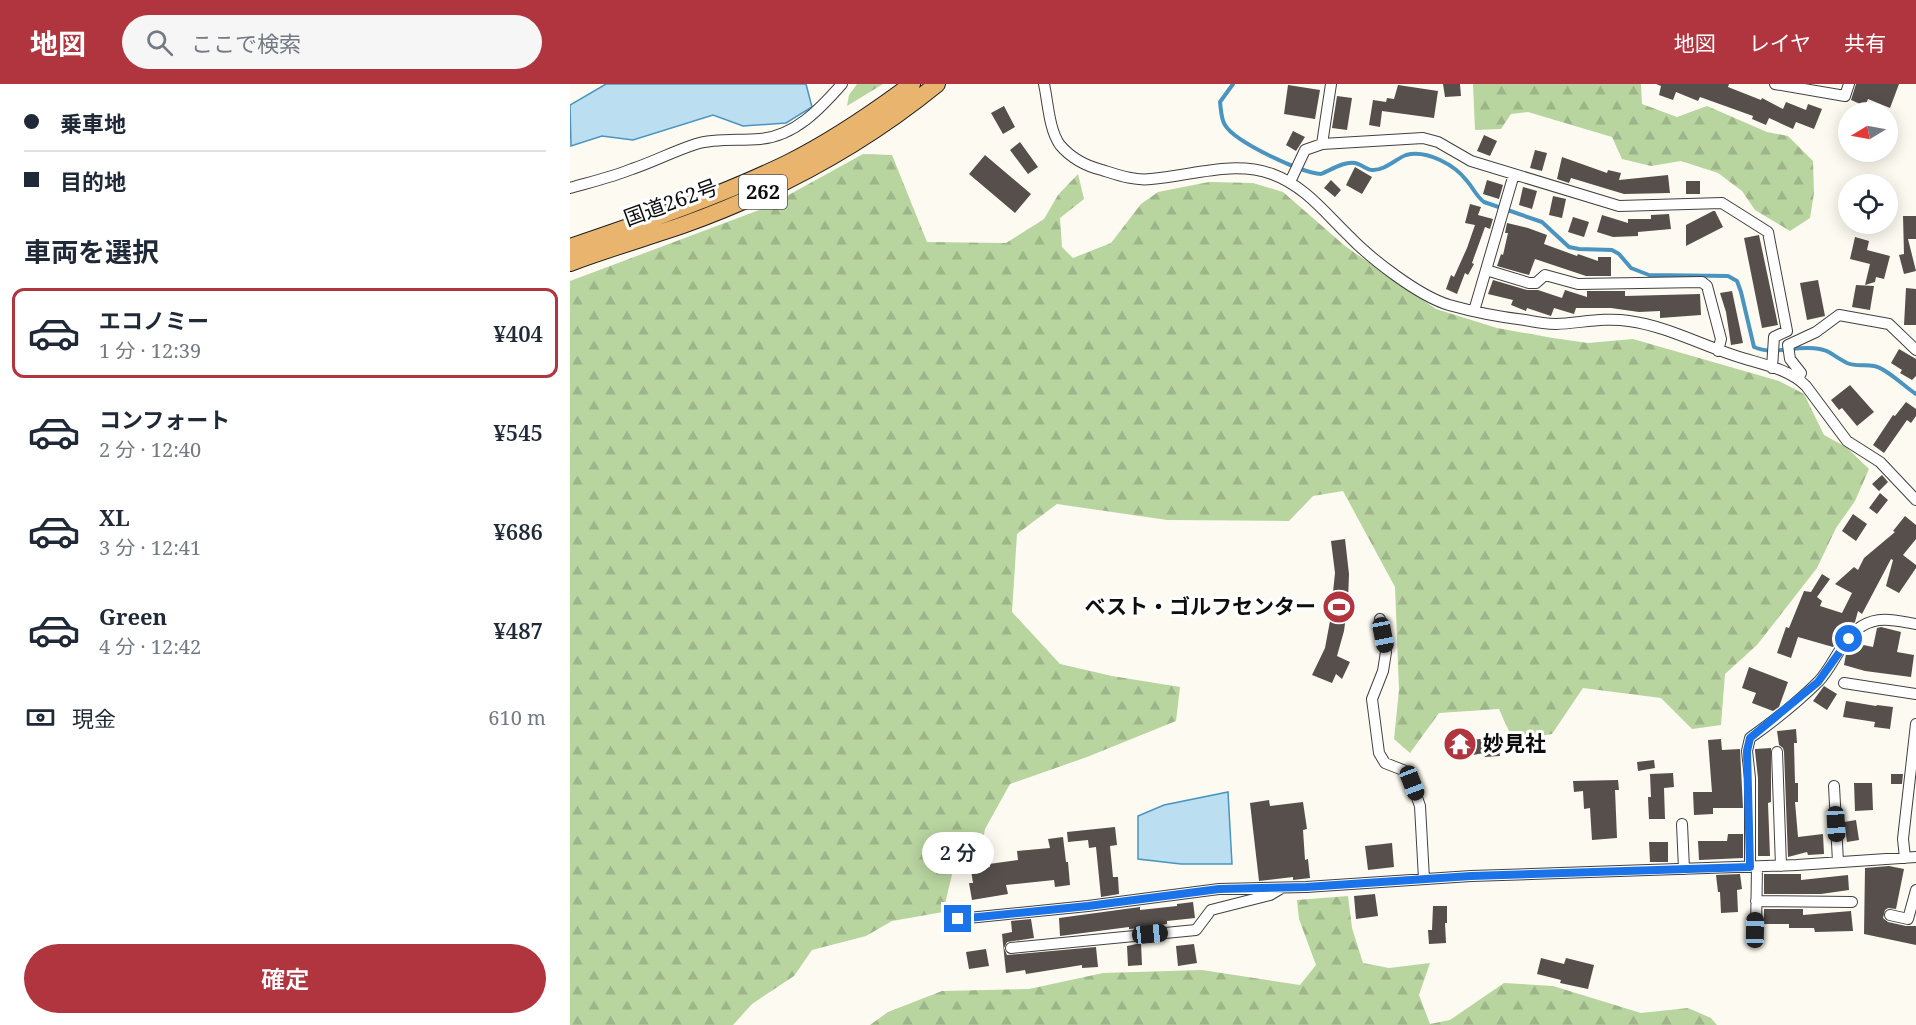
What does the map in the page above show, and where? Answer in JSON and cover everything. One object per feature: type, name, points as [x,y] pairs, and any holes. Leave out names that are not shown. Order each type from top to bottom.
[{"type":"highway","name":"国道262号","points":[[570,247],[683,206],[789,163],[822,145],[912,84]]},
{"type":"highway","name":"国道262号","points":[[570,262],[683,225],[800,175],[889,122],[937,84]]},
{"type":"street","points":[[570,188],[632,169],[683,148],[702,143],[764,139],[784,133],[820,109],[842,84]]},
{"type":"street","points":[[1044,84],[1053,128],[1059,144],[1078,161],[1095,168],[1133,179],[1237,168],[1270,173],[1307,193],[1364,251],[1419,290],[1447,305],[1491,316],[1554,324],[1626,320],[1649,324],[1718,351],[1798,378],[1846,441],[1880,462],[1916,500]]},
{"type":"street","points":[[1322,144],[1330,84]]},
{"type":"street","points":[[1775,84],[1845,96],[1849,84]]},
{"type":"street","points":[[1290,182],[1305,150],[1322,144],[1423,138],[1438,142],[1471,161],[1619,206],[1722,203],[1768,232],[1787,332],[1774,337],[1772,368]]},
{"type":"street","points":[[1474,311],[1514,174]]},
{"type":"street","points":[[1486,270],[1528,283],[1536,283],[1545,275],[1578,284],[1702,282],[1707,286],[1721,339],[1718,351]]},
{"type":"street","points":[[1798,378],[1801,373],[1790,359],[1788,345],[1816,332],[1839,315],[1889,324],[1916,350]]},
{"type":"street","points":[[1755,930],[1756,901],[1747,751],[1750,738],[1818,682],[1861,626],[1895,618],[1916,624]]},
{"type":"street","points":[[1380,619],[1386,652],[1383,671],[1372,699],[1379,753],[1385,763],[1408,772],[1420,806],[1424,879]]},
{"type":"street","points":[[1844,683],[1916,694]]},
{"type":"street","points":[[958,919],[1088,906],[1219,889],[1781,866],[1910,857],[1903,839],[1916,723]]},
{"type":"street","points":[[1777,752],[1783,776],[1774,809],[1781,866]]},
{"type":"street","points":[[1834,786],[1838,862]]},
{"type":"street","points":[[1682,824],[1684,869]]},
{"type":"street","points":[[1011,948],[1196,930],[1211,910],[1270,895],[1283,887]]},
{"type":"street","points":[[1890,915],[1912,920],[1916,890]]},
{"type":"street","points":[[1756,901],[1852,902]]},
{"type":"green space","points":[[857,84],[883,84],[847,106],[849,95]]},
{"type":"green space","points":[[1473,84],[1641,84],[1642,104],[1677,117],[1707,106],[1767,132],[1788,136],[1813,161],[1814,193],[1810,218],[1790,231],[1755,210],[1742,191],[1718,173],[1681,161],[1651,166],[1622,159],[1612,137],[1528,112],[1511,114],[1501,129],[1475,130]]},
{"type":"green space","points":[[863,154],[892,155],[927,242],[1006,243],[1044,219],[1058,195],[1078,174],[1084,199],[1060,218],[1062,247],[1073,258],[1111,243],[1141,204],[1158,192],[1209,182],[1253,183],[1283,192],[1345,246],[1436,309],[1497,328],[1553,338],[1588,343],[1633,339],[1779,381],[1804,394],[1824,435],[1846,447],[1869,469],[1855,501],[1836,528],[1817,568],[1757,645],[1725,674],[1721,725],[1692,729],[1661,698],[1583,688],[1552,734],[1513,740],[1499,709],[1439,713],[1410,753],[1394,739],[1399,690],[1395,587],[1343,491],[1313,496],[1289,521],[1167,520],[1057,504],[1017,534],[1012,612],[1060,664],[1112,676],[1180,687],[1176,721],[1087,757],[1010,784],[985,829],[981,851],[955,862],[943,912],[892,921],[866,936],[812,950],[794,976],[752,1004],[733,1025],[570,1025],[570,281],[765,208]]},
{"type":"green space","points":[[1348,896],[1352,928],[1363,963],[1389,968],[1430,963],[1419,995],[1430,1024],[1450,1020],[1504,983],[1553,986],[1641,1013],[1688,1008],[1711,1018],[1717,1025],[870,1025],[888,1012],[942,991],[1029,989],[1103,973],[1202,970],[1300,985],[1316,965],[1299,919],[1297,900]]},
{"type":"water","points":[[606,84],[806,84],[812,107],[786,123],[743,126],[713,115],[633,140],[602,136],[571,146],[570,105]]},
{"type":"water","points":[[1228,792],[1232,864],[1181,864],[1138,859],[1138,816],[1164,805]]},
{"type":"building","points":[[1443,84],[1460,84],[1461,96],[1445,97]]},
{"type":"building","points":[[1656,84],[1729,84],[1728,87],[1761,100],[1762,98],[1783,109],[1786,102],[1806,110],[1808,104],[1822,109],[1814,129],[1796,122],[1793,129],[1769,118],[1766,125],[1752,119],[1753,116],[1700,97],[1698,101],[1676,92],[1673,100],[1659,95],[1661,86]]},
{"type":"building","points":[[1856,84],[1899,84],[1892,102],[1875,102],[1868,99],[1867,102],[1851,100]]},
{"type":"building","points":[[1288,85],[1320,90],[1315,119],[1284,114]]},
{"type":"building","points":[[1398,85],[1438,91],[1434,118],[1382,111],[1380,127],[1369,125],[1373,100],[1386,102],[1387,98],[1394,99]]},
{"type":"building","points":[[1337,96],[1352,98],[1347,130],[1332,128]]},
{"type":"building","points":[[1004,106],[1015,127],[1003,134],[991,113]]},
{"type":"building","points":[[1293,131],[1305,137],[1296,151],[1286,145]]},
{"type":"building","points":[[1484,135],[1497,141],[1490,156],[1477,151]]},
{"type":"building","points":[[1020,142],[1038,167],[1028,174],[1010,150]]},
{"type":"building","points":[[1535,150],[1547,153],[1542,171],[1530,168]]},
{"type":"building","points":[[985,155],[1031,194],[1015,213],[969,174]]},
{"type":"building","points":[[1562,157],[1607,173],[1608,170],[1621,173],[1619,180],[1668,175],[1670,193],[1624,194],[1571,178],[1569,183],[1557,179]]},
{"type":"building","points":[[1355,167],[1372,177],[1362,194],[1346,185]]},
{"type":"building","points":[[1331,180],[1341,190],[1335,197],[1324,188]]},
{"type":"building","points":[[1487,180],[1503,185],[1499,199],[1483,194]]},
{"type":"building","points":[[1686,181],[1700,181],[1700,194],[1686,194]]},
{"type":"building","points":[[1523,187],[1537,191],[1532,209],[1519,205]]},
{"type":"building","points":[[1553,196],[1566,199],[1562,218],[1549,215]]},
{"type":"building","points":[[1470,204],[1481,207],[1478,215],[1493,219],[1490,229],[1485,227],[1472,263],[1474,264],[1468,275],[1465,273],[1457,294],[1446,289],[1451,275],[1454,277],[1475,225],[1465,223]]},
{"type":"building","points":[[1713,211],[1723,227],[1686,246],[1686,225]]},
{"type":"building","points":[[1669,214],[1671,229],[1638,232],[1638,236],[1613,237],[1597,232],[1602,215],[1628,223],[1628,219],[1651,219],[1651,215]]},
{"type":"building","points":[[1903,216],[1916,216],[1916,239],[1908,239],[1916,271],[1904,274],[1899,255],[1904,254]]},
{"type":"building","points":[[1573,217],[1589,222],[1584,237],[1568,232]]},
{"type":"building","points":[[1507,223],[1547,235],[1544,244],[1577,256],[1578,254],[1598,261],[1598,257],[1611,257],[1611,276],[1586,276],[1535,259],[1529,275],[1497,266],[1501,254],[1503,255],[1508,233],[1505,233]]},
{"type":"building","points":[[1759,235],[1778,325],[1762,328],[1744,238]]},
{"type":"building","points":[[1855,237],[1869,241],[1867,250],[1890,256],[1884,279],[1876,277],[1875,282],[1865,285],[1870,264],[1850,259]]},
{"type":"building","points":[[1493,280],[1562,298],[1565,290],[1587,297],[1587,291],[1625,291],[1625,296],[1700,294],[1701,315],[1660,318],[1660,311],[1639,312],[1611,308],[1576,308],[1574,314],[1554,308],[1551,316],[1527,308],[1526,311],[1511,305],[1513,300],[1488,294]]},
{"type":"building","points":[[1818,280],[1825,316],[1807,320],[1800,283]]},
{"type":"building","points":[[1856,285],[1874,286],[1870,310],[1852,307]]},
{"type":"building","points":[[1906,288],[1916,289],[1916,325],[1904,325]]},
{"type":"building","points":[[1732,291],[1743,343],[1731,345],[1726,312],[1720,293]]},
{"type":"building","points":[[1899,349],[1916,359],[1916,376],[1912,380],[1900,373],[1902,370],[1891,363]]},
{"type":"building","points":[[1850,385],[1874,412],[1857,426],[1842,408],[1839,410],[1831,400]]},
{"type":"building","points":[[1906,402],[1916,409],[1916,416],[1911,423],[1907,420],[1884,453],[1873,445],[1893,415],[1895,416]]},
{"type":"building","points":[[1882,475],[1888,482],[1879,491],[1872,484]]},
{"type":"building","points":[[1880,493],[1888,500],[1877,514],[1869,508]]},
{"type":"building","points":[[1853,514],[1867,524],[1856,541],[1842,531]]},
{"type":"building","points":[[1905,516],[1916,525],[1916,539],[1903,555],[1916,565],[1916,568],[1899,593],[1886,586],[1893,560],[1891,559],[1862,614],[1858,611],[1855,622],[1833,647],[1798,637],[1791,658],[1777,653],[1786,627],[1789,628],[1804,591],[1811,592],[1822,574],[1830,579],[1817,597],[1822,601],[1820,606],[1842,613],[1852,593],[1835,584],[1854,567],[1858,570],[1864,558],[1895,532],[1893,531]]},
{"type":"building","points":[[1345,539],[1349,574],[1348,601],[1344,631],[1337,656],[1350,662],[1342,679],[1336,674],[1332,683],[1312,675],[1325,648],[1330,621],[1335,573],[1331,541]]},
{"type":"building","points":[[1877,628],[1901,632],[1897,652],[1914,655],[1911,677],[1865,671],[1844,665],[1846,654],[1854,643],[1873,647]]},
{"type":"building","points":[[1749,667],[1788,682],[1779,707],[1773,711],[1752,703],[1756,693],[1742,688]]},
{"type":"building","points":[[1824,686],[1837,694],[1827,710],[1813,701]]},
{"type":"building","points":[[1846,701],[1893,707],[1890,729],[1874,727],[1875,722],[1843,717]]},
{"type":"building","points":[[1796,729],[1795,783],[1798,783],[1798,802],[1795,802],[1798,837],[1823,834],[1824,854],[1808,855],[1807,852],[1788,857],[1784,752],[1779,745],[1777,731]]},
{"type":"building","points":[[1498,736],[1500,756],[1485,757],[1484,753],[1456,758],[1455,743]]},
{"type":"building","points":[[1721,739],[1722,750],[1740,749],[1743,808],[1713,808],[1713,814],[1694,815],[1693,792],[1712,792],[1708,740]]},
{"type":"building","points":[[1771,748],[1771,802],[1768,803],[1770,856],[1758,856],[1758,778],[1755,749]]},
{"type":"building","points":[[1654,760],[1655,768],[1638,771],[1637,762]]},
{"type":"building","points":[[1673,773],[1674,787],[1664,788],[1665,819],[1649,819],[1650,774]]},
{"type":"building","points":[[1891,774],[1903,774],[1902,784],[1891,784]]},
{"type":"building","points":[[1618,780],[1619,790],[1615,790],[1617,838],[1592,840],[1590,808],[1584,809],[1583,791],[1574,792],[1573,781]]},
{"type":"building","points":[[1854,783],[1872,783],[1873,810],[1855,811]]},
{"type":"building","points":[[1269,800],[1270,806],[1303,802],[1307,829],[1303,830],[1305,860],[1308,859],[1310,878],[1293,880],[1293,877],[1259,881],[1250,803]]},
{"type":"building","points":[[1856,820],[1859,840],[1847,842],[1844,822]]},
{"type":"building","points":[[1115,827],[1117,845],[1110,846],[1113,877],[1118,877],[1119,894],[1101,897],[1096,847],[1089,848],[1088,840],[1068,842],[1067,832]]},
{"type":"building","points":[[1728,834],[1743,834],[1743,858],[1699,860],[1698,841],[1727,841]]},
{"type":"building","points":[[1063,837],[1070,885],[1055,887],[1054,880],[1006,885],[1008,894],[972,900],[969,883],[973,883],[971,870],[990,867],[989,864],[1018,860],[1017,851],[1050,848],[1048,839]]},
{"type":"building","points":[[1649,842],[1668,842],[1668,862],[1650,862]]},
{"type":"building","points":[[1392,843],[1394,867],[1368,870],[1365,846]]},
{"type":"building","points":[[1889,866],[1904,869],[1896,909],[1885,910],[1883,918],[1888,922],[1916,926],[1916,945],[1864,934],[1865,868]]},
{"type":"building","points":[[1740,874],[1742,889],[1737,890],[1738,912],[1721,913],[1716,875]]},
{"type":"building","points":[[1764,874],[1801,874],[1801,880],[1848,875],[1849,890],[1821,894],[1764,894]]},
{"type":"building","points":[[1375,894],[1378,916],[1356,919],[1354,896]]},
{"type":"building","points":[[1193,902],[1195,918],[1167,921],[1167,924],[1143,928],[1129,929],[1129,927],[1060,936],[1059,918],[1140,907],[1140,910],[1177,906],[1177,904]]},
{"type":"building","points":[[1433,906],[1447,906],[1446,943],[1429,944],[1428,930],[1432,930]]},
{"type":"building","points":[[1764,909],[1803,909],[1803,915],[1851,911],[1853,931],[1815,932],[1814,928],[1789,928],[1789,924],[1764,924]]},
{"type":"building","points":[[1031,919],[1034,938],[1007,942],[1004,948],[1007,955],[1096,947],[1098,967],[1082,968],[1082,965],[1026,974],[1025,970],[1006,973],[1002,934],[1012,932],[1011,921]]},
{"type":"building","points":[[1141,943],[1142,965],[1128,966],[1127,946]]},
{"type":"building","points":[[1194,944],[1197,963],[1178,966],[1176,946]]},
{"type":"building","points":[[986,949],[989,966],[969,969],[966,952]]},
{"type":"building","points":[[1541,958],[1564,964],[1566,958],[1594,965],[1588,989],[1560,983],[1561,980],[1537,974]]},
{"type":"waterway","points":[[1233,84],[1220,102],[1225,125],[1241,140],[1284,163],[1321,174],[1346,163],[1355,163],[1370,170],[1376,170],[1406,155],[1431,156],[1448,164],[1462,175],[1484,202],[1542,222],[1569,247],[1612,250],[1619,254],[1631,268],[1649,275],[1728,276],[1737,281],[1754,347],[1768,350],[1809,348],[1830,352],[1850,364],[1879,367],[1916,394]]},
{"type":"place","name":"ベスト・ゴルフセンター","points":[[1339,607]]},
{"type":"place","name":"妙見社","points":[[1460,744]]},
{"type":"route","points":[[958,919],[1088,906],[1219,889],[1306,887],[1471,876],[1750,867],[1747,751],[1750,738],[1818,682],[1849,639]]}]
